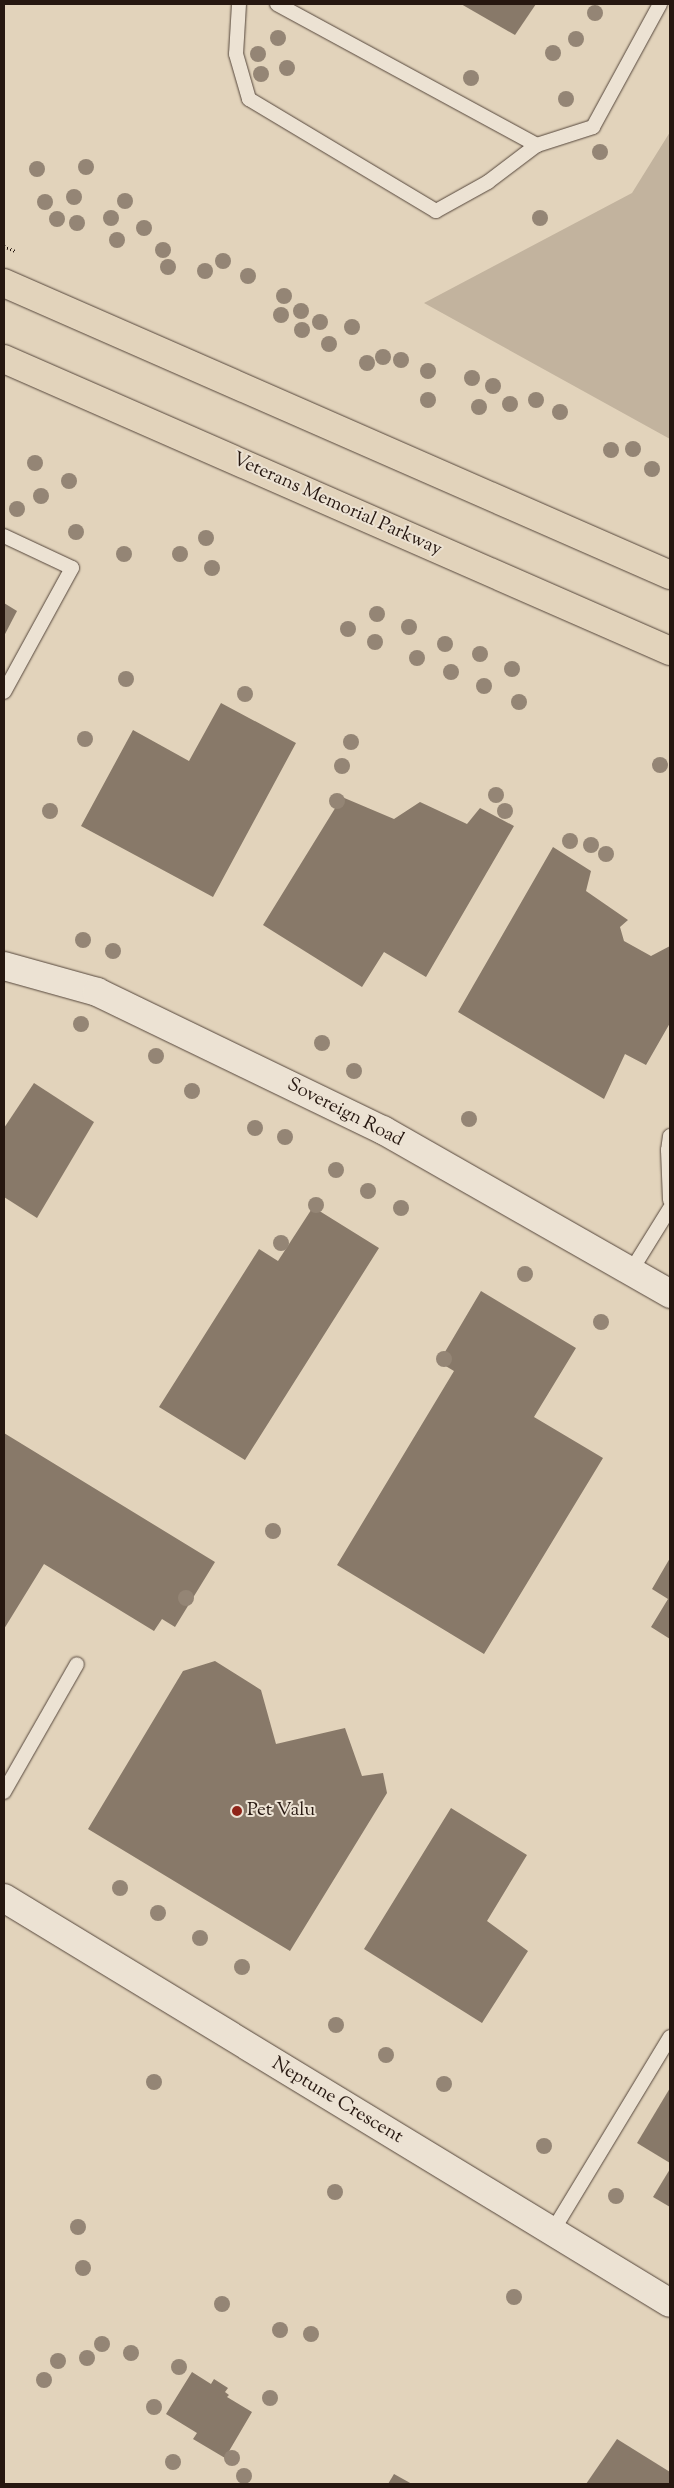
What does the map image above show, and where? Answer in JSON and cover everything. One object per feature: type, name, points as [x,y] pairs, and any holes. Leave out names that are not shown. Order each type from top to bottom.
[{"type":"highway","points":[[4,283],[670,575]]},
{"type":"highway","name":"Veterans Memorial Parkway","points":[[4,358],[670,650]]},
{"type":"street","name":"Sovereign Road","points":[[4,966],[97,992],[374,1125],[670,1294]]},
{"type":"street","name":"Neptune Crescent","points":[[4,1898],[670,2303]]},
{"type":"lane","points":[[239,4],[236,54],[250,99],[436,210],[488,182],[537,145],[593,127],[660,4]]},
{"type":"lane","points":[[277,4],[537,145]]},
{"type":"lane","points":[[4,536],[72,568],[4,692]]},
{"type":"lane","points":[[670,1136],[668,1150],[670,1200]]},
{"type":"lane","points":[[631,1271],[670,1208]]},
{"type":"lane","points":[[4,1792],[77,1664]]},
{"type":"lane","points":[[552,2232],[670,2037]]},
{"type":"shaded area","points":[[670,132],[670,439],[424,303],[632,193]]},
{"type":"building","points":[[461,4],[536,4],[515,35]]},
{"type":"building","points":[[4,603],[17,611],[4,636]]},
{"type":"building","points":[[221,703],[296,743],[213,897],[81,826],[133,730],[189,761]]},
{"type":"building","points":[[342,797],[394,819],[420,802],[467,824],[480,808],[514,826],[426,977],[384,952],[362,987],[263,925]]},
{"type":"building","points":[[553,847],[591,871],[586,891],[628,920],[620,927],[624,941],[651,956],[670,946],[670,1023],[646,1065],[625,1054],[604,1099],[458,1012]]},
{"type":"building","points":[[34,1083],[94,1122],[37,1218],[4,1197],[4,1128]]},
{"type":"building","points":[[313,1207],[379,1248],[245,1460],[159,1407],[259,1249],[278,1261]]},
{"type":"building","points":[[481,1291],[576,1348],[534,1417],[603,1458],[484,1654],[337,1565],[454,1371],[439,1362]]},
{"type":"building","points":[[4,1433],[215,1562],[175,1627],[162,1619],[154,1631],[44,1564],[4,1629]]},
{"type":"building","points":[[670,1558],[670,1639],[651,1627],[668,1599],[652,1589]]},
{"type":"building","name":"Pet Valu","points":[[215,1661],[261,1690],[276,1744],[345,1728],[362,1776],[383,1773],[387,1793],[290,1951],[88,1829],[183,1671]]},
{"type":"building","points":[[451,1808],[527,1855],[487,1921],[528,1951],[482,2023],[364,1949]]},
{"type":"building","points":[[670,2088],[670,2163],[637,2143]]},
{"type":"building","points":[[670,2169],[670,2207],[653,2197]]},
{"type":"building","points":[[192,2372],[211,2384],[214,2379],[228,2388],[225,2392],[229,2395],[227,2397],[252,2412],[225,2458],[193,2439],[197,2433],[166,2414]]},
{"type":"building","points":[[617,2439],[670,2472],[670,2484],[586,2484]]},
{"type":"building","points":[[394,2474],[412,2484],[388,2484]]},
{"type":"place","name":"Pet Valu","points":[[237,1811]]}]
